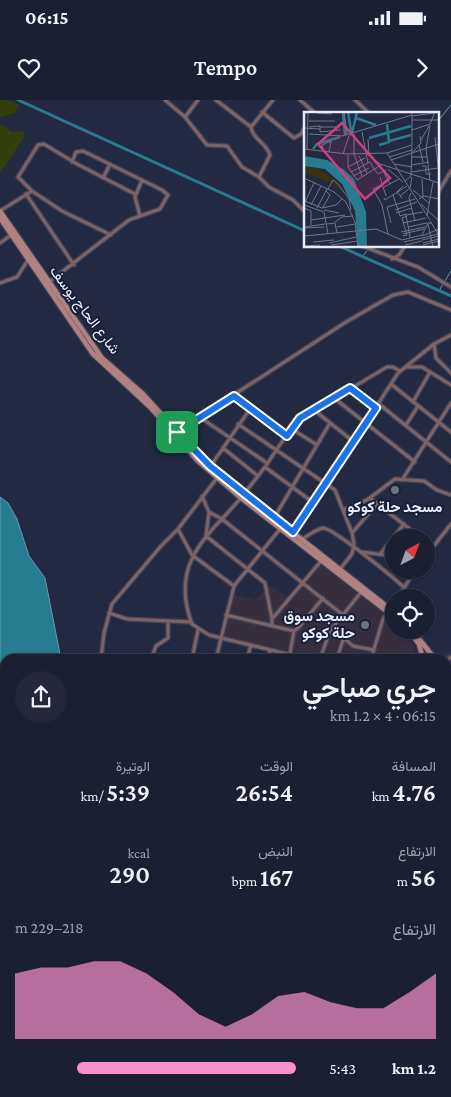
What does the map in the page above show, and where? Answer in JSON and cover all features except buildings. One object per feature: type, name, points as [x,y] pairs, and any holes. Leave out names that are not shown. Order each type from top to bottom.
[{"type":"main road","name":"شارع الحاج يوسف","points":[[0,211],[97,353],[143,394],[177,432],[242,496],[385,607]]},
{"type":"main road","name":"شارع الحاج يوسف","points":[[0,218],[93,354],[140,396],[188,450],[217,478],[293,532],[362,591],[385,607]]},
{"type":"main road","points":[[415,639],[419,644],[422,654]]},
{"type":"main road","points":[[419,639],[431,654]]},
{"type":"street","points":[[165,100],[185,117],[207,145],[227,146],[239,163],[259,177],[269,187],[292,200],[304,211]]},
{"type":"street","points":[[185,117],[198,100]]},
{"type":"street","points":[[216,100],[251,126]]},
{"type":"street","points":[[259,177],[270,155],[267,147],[252,136],[251,126],[273,100]]},
{"type":"street","points":[[300,100],[314,112]]},
{"type":"street","points":[[355,100],[368,112]]},
{"type":"street","points":[[262,112],[294,138],[301,134],[304,129]]},
{"type":"street","points":[[111,236],[68,215],[32,191],[18,177],[38,145],[44,144],[72,162],[135,194]]},
{"type":"street","points":[[48,283],[74,265],[129,220],[160,210],[168,195],[162,190],[80,150],[72,162]]},
{"type":"street","points":[[103,178],[110,164]]},
{"type":"street","points":[[438,192],[451,171]]},
{"type":"street","points":[[140,216],[135,194],[142,180]]},
{"type":"street","points":[[0,211],[32,191]]},
{"type":"street","points":[[26,194],[74,265]]},
{"type":"street","points":[[0,243],[11,235]]},
{"type":"street","points":[[367,248],[392,259],[418,267],[451,287]]},
{"type":"street","points":[[392,259],[399,255],[404,248]]},
{"type":"street","points":[[0,283],[17,277],[28,260]]},
{"type":"street","points":[[177,432],[346,322],[400,292],[413,293],[451,310]]},
{"type":"street","points":[[293,532],[327,484],[401,370],[434,344],[451,335]]},
{"type":"street","points":[[434,344],[436,358],[451,373]]},
{"type":"street","points":[[281,654],[220,638],[198,630],[191,622],[186,575],[192,555],[258,476],[300,418],[387,367],[401,370],[417,366],[451,385]]},
{"type":"street","points":[[413,402],[430,372]]},
{"type":"street","points":[[391,384],[451,432]]},
{"type":"street","points":[[350,388],[376,408]]},
{"type":"street","points":[[234,396],[287,436]]},
{"type":"street","points":[[334,398],[415,462]]},
{"type":"street","points":[[402,480],[451,403]]},
{"type":"street","points":[[379,404],[451,462]]},
{"type":"street","points":[[406,425],[418,406]]},
{"type":"street","points":[[210,466],[250,409]]},
{"type":"street","points":[[314,410],[354,442]]},
{"type":"street","points":[[200,418],[229,437],[314,503]]},
{"type":"street","points":[[274,518],[330,423]]},
{"type":"street","points":[[238,424],[335,490],[352,533],[354,547],[352,554],[339,571]]},
{"type":"street","points":[[292,429],[317,444]]},
{"type":"street","points":[[223,448],[258,476]]},
{"type":"street","points":[[102,654],[109,613],[115,601],[178,529],[217,478]]},
{"type":"street","points":[[343,510],[370,498],[393,480],[424,481],[437,490],[451,494]]},
{"type":"street","points":[[202,496],[209,512],[206,536]]},
{"type":"street","points":[[370,498],[410,529]]},
{"type":"street","points":[[352,533],[377,504]]},
{"type":"street","points":[[209,512],[222,519],[343,614]]},
{"type":"street","points":[[381,553],[404,524]]},
{"type":"street","points":[[435,544],[451,524]]},
{"type":"street","points":[[217,654],[234,586],[281,528]]},
{"type":"street","points":[[302,539],[324,528],[354,547],[405,588],[410,579]]},
{"type":"street","points":[[178,529],[192,555],[234,586]]},
{"type":"street","points":[[206,536],[248,569],[266,586],[272,625]]},
{"type":"street","points":[[360,552],[385,554]]},
{"type":"street","points":[[272,619],[322,560]]},
{"type":"street","points":[[322,654],[327,637],[334,626],[362,591]]},
{"type":"street","points":[[290,654],[294,631],[323,598]]},
{"type":"street","points":[[109,613],[127,618],[191,622]]},
{"type":"street","points":[[226,614],[294,631]]},
{"type":"street","points":[[153,654],[156,646],[168,638],[168,622]]},
{"type":"street","points":[[373,654],[385,623]]},
{"type":"street","points":[[334,626],[353,646],[374,650]]},
{"type":"street","points":[[193,654],[198,630]]},
{"type":"street","points":[[339,654],[344,637]]},
{"type":"street","points":[[248,654],[251,645]]},
{"type":"street","points":[[269,654],[270,650]]},
{"type":"shaded area","points":[[0,497],[8,503],[17,519],[29,556],[45,578],[60,654],[0,654]]},
{"type":"shaded area","points":[[323,563],[385,613],[385,639],[411,639],[415,654],[285,654],[222,636],[234,594],[255,600],[269,585],[292,599]]},
{"type":"green space","points":[[0,100],[8,100],[19,105],[15,113],[0,117]]},
{"type":"green space","points":[[0,124],[12,132],[23,131],[25,136],[0,173]]},
{"type":"waterway","points":[[18,100],[304,231]]},
{"type":"waterway","points":[[438,121],[451,105]]},
{"type":"waterway","points":[[343,248],[451,296]]},
{"type":"waterway","points":[[362,257],[369,248]]},
{"type":"waterway","points":[[445,281],[451,271]]},
{"type":"waterway","points":[[439,291],[443,284]]},
{"type":"place","name":"مسجد حلة كوكو","points":[[395,490]]},
{"type":"place","name":"مسجد سوق حلة كوكو","points":[[365,625]]},
{"type":"route","points":[[350,388],[376,408],[293,532],[223,478],[177,432],[234,396],[287,436],[296,421],[350,388]]}]
